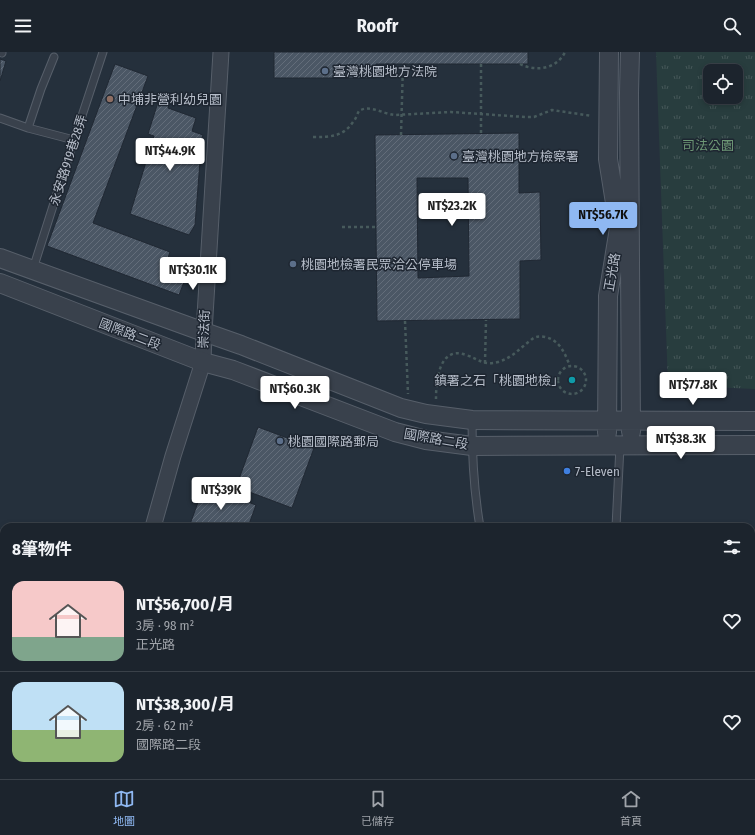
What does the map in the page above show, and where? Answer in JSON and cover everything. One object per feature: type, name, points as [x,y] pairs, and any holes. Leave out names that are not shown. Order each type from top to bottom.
[{"type":"street","name":"崇法街","points":[[154,523],[173,456],[203,362],[221,52]]},
{"type":"street","name":"正光路","points":[[609,52],[608,159],[619,228],[608,296],[607,421],[619,445]]},
{"type":"street","name":"正光路","points":[[619,445],[631,420],[630,52]]},
{"type":"street","points":[[609,103],[629,103]]},
{"type":"street","name":"國際路二段","points":[[0,258],[241,345],[401,408],[426,414],[472,420],[755,421]]},
{"type":"street","name":"國際路二段","points":[[0,283],[203,362],[233,370],[395,432],[426,440],[472,446],[755,445]]},
{"type":"lane","name":"永安路919巷28弄","points":[[33,269],[103,52]]},
{"type":"lane","points":[[28,128],[41,89],[54,57]]},
{"type":"lane","points":[[0,118],[28,128],[74,140]]},
{"type":"lane","points":[[472,420],[472,446],[479,523]]},
{"type":"lane","points":[[616,523],[619,445]]},
{"type":"path","points":[[520,64],[535,69],[548,67],[560,60],[565,52]]},
{"type":"path","points":[[401,135],[403,64]]},
{"type":"path","points":[[481,64],[481,134]]},
{"type":"path","points":[[313,137],[330,137],[344,132],[359,111],[363,108],[371,108],[388,114],[401,115],[451,112],[534,117],[552,110],[592,116]]},
{"type":"path","points":[[342,227],[376,227]]},
{"type":"path","points":[[485,363],[486,320]]},
{"type":"path","points":[[405,321],[408,394]]},
{"type":"path","points":[[436,399],[436,379],[445,360],[451,355],[460,353],[485,363],[490,363],[504,360],[515,354],[534,338],[540,336],[552,339],[560,346],[570,366]]},
{"type":"path","points":[[570,366],[578,367],[582,370],[586,378],[586,383],[578,393],[569,394],[559,386],[558,376],[564,368],[570,366]]},
{"type":"path","points":[[586,383],[592,385]]},
{"type":"green space","name":"司法公園","points":[[656,52],[755,52],[755,389],[668,385]]},
{"type":"building","name":"臺灣桃園地方法院","points":[[274,52],[528,52],[528,64],[376,64],[376,78],[274,78]]},
{"type":"building","points":[[0,59],[6,61],[0,81]]},
{"type":"building","points":[[115,64],[148,76],[93,223],[170,252],[164,269],[186,277],[179,295],[47,246]]},
{"type":"building","points":[[159,99],[170,102],[168,108],[196,118],[192,131],[203,135],[194,159],[200,162],[195,225],[189,235],[130,214],[154,136],[148,134]]},
{"type":"building","points":[[519,133],[519,193],[540,192],[541,260],[520,261],[520,319],[377,321],[375,135]],"holes":[[[417,178],[468,178],[469,276],[418,278]]]},
{"type":"building","points":[[258,427],[314,448],[292,508],[236,487]]},
{"type":"building","points":[[204,486],[256,505],[249,523],[190,523]]},
{"type":"place","name":"臺灣桃園地方法院","points":[[325,71]]},
{"type":"place","name":"中埔非營利幼兒園","points":[[110,99]]},
{"type":"place","name":"臺灣桃園地方檢察署","points":[[454,156]]},
{"type":"place","name":"桃園地檢署民眾洽公停車場","points":[[293,264]]},
{"type":"place","name":"鎮署之石「桃園地檢」","points":[[572,380]]},
{"type":"place","name":"桃園國際路郵局","points":[[280,441]]},
{"type":"place","name":"7-Eleven","points":[[567,471]]}]
